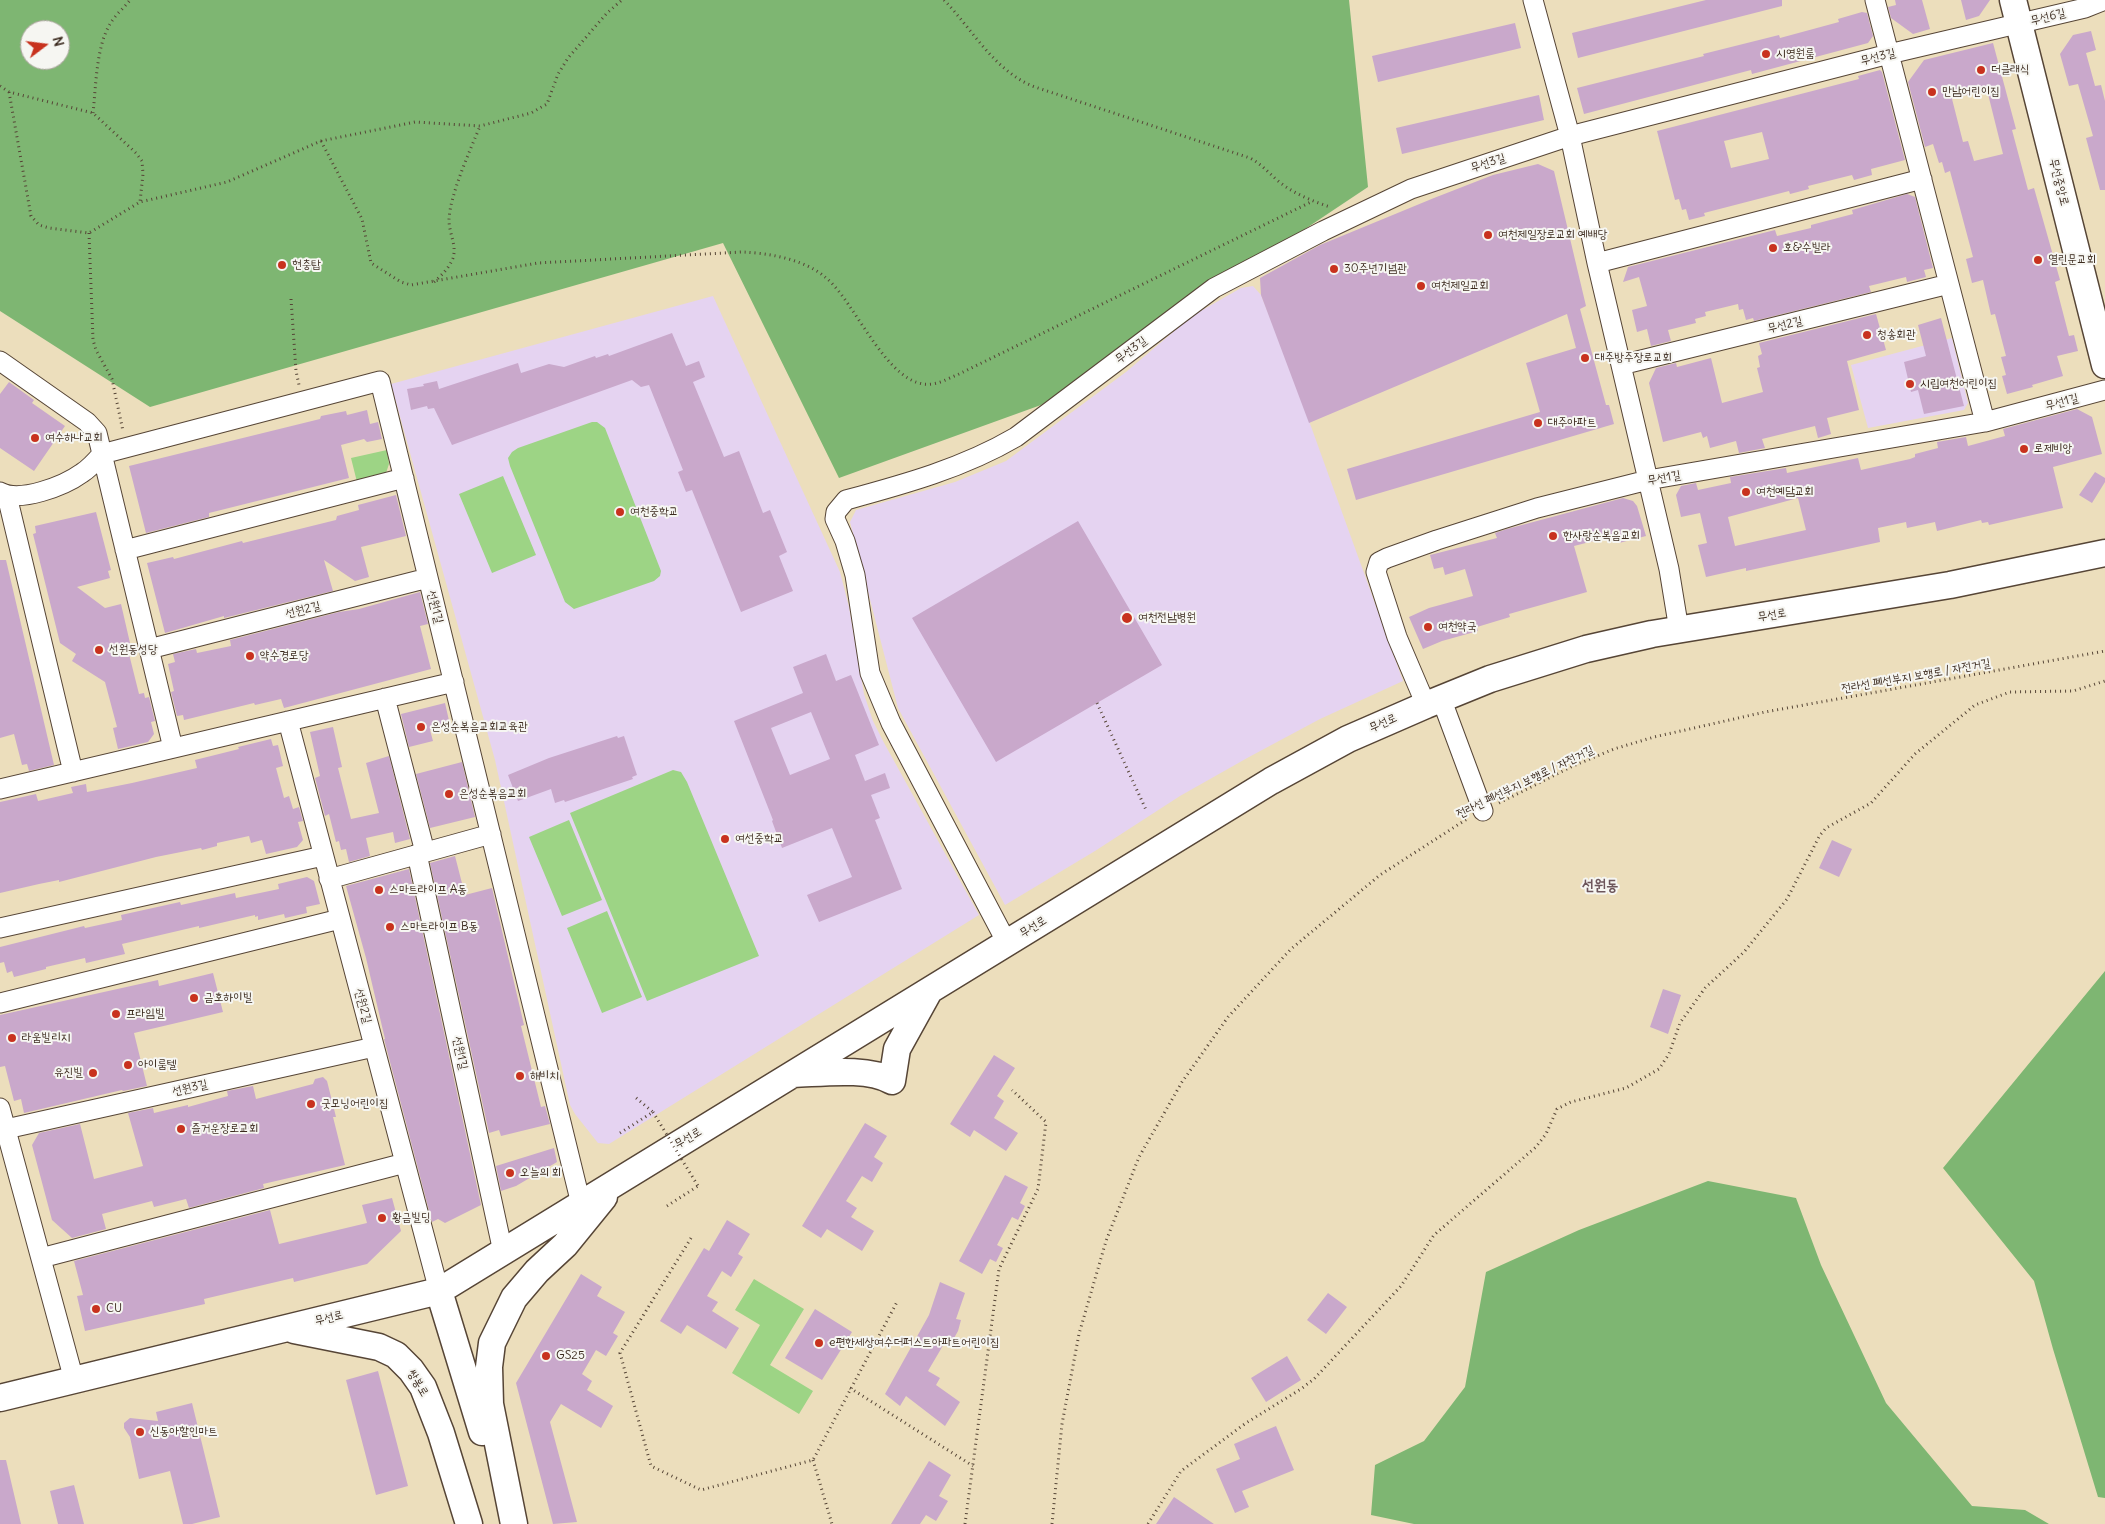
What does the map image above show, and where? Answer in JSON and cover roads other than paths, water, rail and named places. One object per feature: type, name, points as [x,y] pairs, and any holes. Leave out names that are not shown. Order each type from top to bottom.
[{"type":"street","points":[[1533,0],[1570,136],[1597,263],[1669,569],[1679,630]]},
{"type":"street","points":[[1875,0],[1986,422]]},
{"type":"street","name":"무선6길","points":[[2016,12],[2085,8],[2105,0]]},
{"type":"street","name":"무선3길","points":[[1007,943],[891,723],[870,673],[855,575],[835,519],[836,512],[846,500],[953,468],[992,451],[1016,437],[1214,288],[1323,230],[1411,189],[1570,136],[1889,54],[2016,12]]},
{"type":"street","name":"무선중앙로","points":[[2016,12],[2105,365]]},
{"type":"street","points":[[1597,263],[1922,179]]},
{"type":"street","name":"무선2길","points":[[1621,365],[1949,284]]},
{"type":"street","points":[[0,361],[94,429],[99,437],[173,748]]},
{"type":"street","name":"선원1길","points":[[102,454],[380,381],[581,1204]]},
{"type":"street","name":"무선1길","points":[[1434,701],[1394,627],[1376,572],[1379,562],[1437,540],[1528,510],[1648,480],[1986,422],[2105,390]]},
{"type":"street","points":[[73,772],[4,494],[29,494],[67,482],[85,472],[102,454]]},
{"type":"street","points":[[125,550],[404,478]]},
{"type":"street","name":"무선로","points":[[0,1398],[439,1291],[1271,781],[1348,739],[1434,701],[1490,679],[1562,656],[1620,641],[1950,585],[2105,553]]},
{"type":"street","name":"선원2길","points":[[149,649],[428,578]]},
{"type":"street","points":[[0,789],[454,682]]},
{"type":"street","name":"선원1길","points":[[385,698],[421,853],[503,1252]]},
{"type":"street","points":[[1434,701],[1483,811]]},
{"type":"street","name":"선원2길","points":[[288,721],[439,1291]]},
{"type":"street","points":[[330,879],[491,834]]},
{"type":"street","points":[[0,928],[324,856]]},
{"type":"street","points":[[0,1002],[340,919]]},
{"type":"street","points":[[794,1074],[869,1073],[884,1076],[892,1081],[897,1049],[930,990]]},
{"type":"street","name":"선원3길","points":[[6,1129],[374,1047]]},
{"type":"street","points":[[0,1108],[74,1380]]},
{"type":"street","points":[[41,1258],[404,1162]]},
{"type":"street","points":[[514,1524],[490,1404],[488,1367],[492,1343],[507,1309],[522,1288],[565,1245],[617,1182]]},
{"type":"street","points":[[439,1291],[510,1524]]},
{"type":"street","name":"쌍봉로","points":[[286,1328],[379,1347],[396,1355],[411,1370],[423,1387],[437,1424],[469,1524]]},
{"type":"place","name":"시영원룸","points":[[1766,54]]},
{"type":"place","name":"더클래식","points":[[1981,70]]},
{"type":"place","name":"만남어린이집","points":[[1932,92]]},
{"type":"place","name":"여천제일장로교회 예배당","points":[[1488,235]]},
{"type":"place","name":"호&수빌라","points":[[1773,248]]},
{"type":"place","name":"열린문교회","points":[[2038,260]]},
{"type":"place","name":"현충탑","points":[[282,265]]},
{"type":"place","name":"30주년기념관","points":[[1334,269]]},
{"type":"place","name":"여천제일교회","points":[[1421,286]]},
{"type":"place","name":"청송회관","points":[[1867,335]]},
{"type":"place","name":"대주방주장로교회","points":[[1585,358]]},
{"type":"place","name":"시립여천어린이집","points":[[1910,384]]},
{"type":"place","name":"대주아파트","points":[[1538,423]]},
{"type":"place","name":"여수하나교회","points":[[35,438]]},
{"type":"place","name":"로제비앙","points":[[2024,449]]},
{"type":"place","name":"여천예담교회","points":[[1746,492]]},
{"type":"place","name":"여천중학교","points":[[620,512]]},
{"type":"place","name":"한사랑순복음교회","points":[[1553,536]]},
{"type":"place","name":"여천전남병원","points":[[1127,618]]},
{"type":"place","name":"여천약국","points":[[1428,627]]},
{"type":"place","name":"선원동성당","points":[[99,650]]},
{"type":"place","name":"약수경로당","points":[[250,656]]},
{"type":"place","name":"은성순복음교회교육관","points":[[421,727]]},
{"type":"place","name":"은성순복음교회","points":[[449,794]]},
{"type":"place","name":"여선중학교","points":[[725,839]]},
{"type":"place","name":"스마트라이프 A동","points":[[379,890]]},
{"type":"place","name":"스마트라이프 B동","points":[[390,927]]},
{"type":"place","name":"금호하이빌","points":[[194,998]]},
{"type":"place","name":"프라임빌","points":[[116,1014]]},
{"type":"place","name":"라움빌리지","points":[[12,1038]]},
{"type":"place","name":"아이룸텔","points":[[128,1065]]},
{"type":"place","name":"유진빌","points":[[93,1073]]},
{"type":"place","name":"해비치","points":[[520,1076]]},
{"type":"place","name":"굿모닝어린이집","points":[[311,1104]]},
{"type":"place","name":"즐거운장로교회","points":[[181,1129]]},
{"type":"place","name":"오늘의 회","points":[[510,1173]]},
{"type":"place","name":"황금빌딩","points":[[382,1218]]},
{"type":"place","name":"CU","points":[[96,1309]]},
{"type":"place","name":"e편한세상여수더퍼스트아파트어린이집","points":[[819,1343]]},
{"type":"place","name":"GS25","points":[[546,1356]]},
{"type":"place","name":"신동아할인마트","points":[[140,1432]]},
{"type":"district","name":"선원동","points":[[1600,886]]}]
